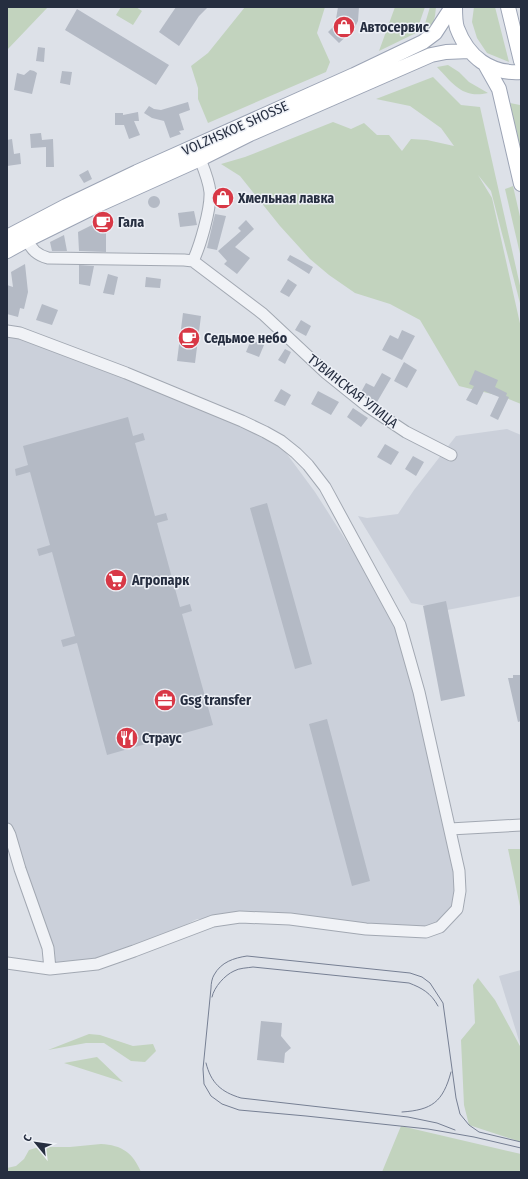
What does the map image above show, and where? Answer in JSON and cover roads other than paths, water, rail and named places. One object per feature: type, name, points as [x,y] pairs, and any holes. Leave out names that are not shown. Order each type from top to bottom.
[{"type":"main road","name":"VOLZHSKOE SHOSSE","points":[[7,237],[137,172],[354,75],[423,42],[435,33],[452,7]]},
{"type":"main road","points":[[455,7],[457,27],[469,51],[485,64],[499,70],[518,69],[508,7]]},
{"type":"main road","name":"VOLZHSKOE SHOSSE","points":[[7,251],[100,204],[200,159],[250,134],[431,55],[446,52],[469,51]]},
{"type":"main road","points":[[485,64],[499,89],[521,184]]},
{"type":"street","points":[[27,240],[32,249],[48,258],[193,261],[199,248],[210,197],[210,187],[200,159]]},
{"type":"street","name":"ТУВИНСКАЯ УЛИЦА","points":[[193,261],[263,314],[326,374],[367,406],[406,432],[451,455]]},
{"type":"street","points":[[7,331],[20,332],[126,372],[265,432],[281,441],[296,453],[325,487],[400,625],[420,692],[459,872],[460,891],[457,909],[440,927],[426,932],[366,929],[290,919],[240,917],[213,921],[98,964],[50,969],[7,963]]},
{"type":"street","points":[[450,829],[521,825]]},
{"type":"street","points":[[7,829],[10,834],[20,869],[48,948],[50,969]]},
{"type":"tram line","points":[[521,1142],[479,1132],[469,1125],[460,1114],[456,1098],[443,1003],[430,983],[422,977],[410,973],[247,956],[233,959],[224,964],[213,976],[203,1069],[204,1084],[211,1096],[222,1104],[239,1110],[428,1129],[474,1137],[521,1148]]},
{"type":"tram line","points":[[212,997],[217,985],[227,975],[238,969],[253,967],[409,983],[426,992],[438,1006]]},
{"type":"tram line","points":[[206,1063],[211,1076],[218,1086],[222,1090],[241,1098],[408,1117],[437,1123],[455,1130]]},
{"type":"tram line","points":[[402,1112],[421,1109],[435,1102],[444,1091],[451,1072]]},
{"type":"place","name":"Автосервис","points":[[344,27]]},
{"type":"place","name":"Хмельная лавка","points":[[223,198]]},
{"type":"place","name":"Гала","points":[[103,222]]},
{"type":"place","name":"Седьмое небо","points":[[189,338]]},
{"type":"place","name":"Агропарк","points":[[116,580]]},
{"type":"place","name":"Gsg transfer","points":[[165,700]]},
{"type":"place","name":"Страус","points":[[127,738]]}]
